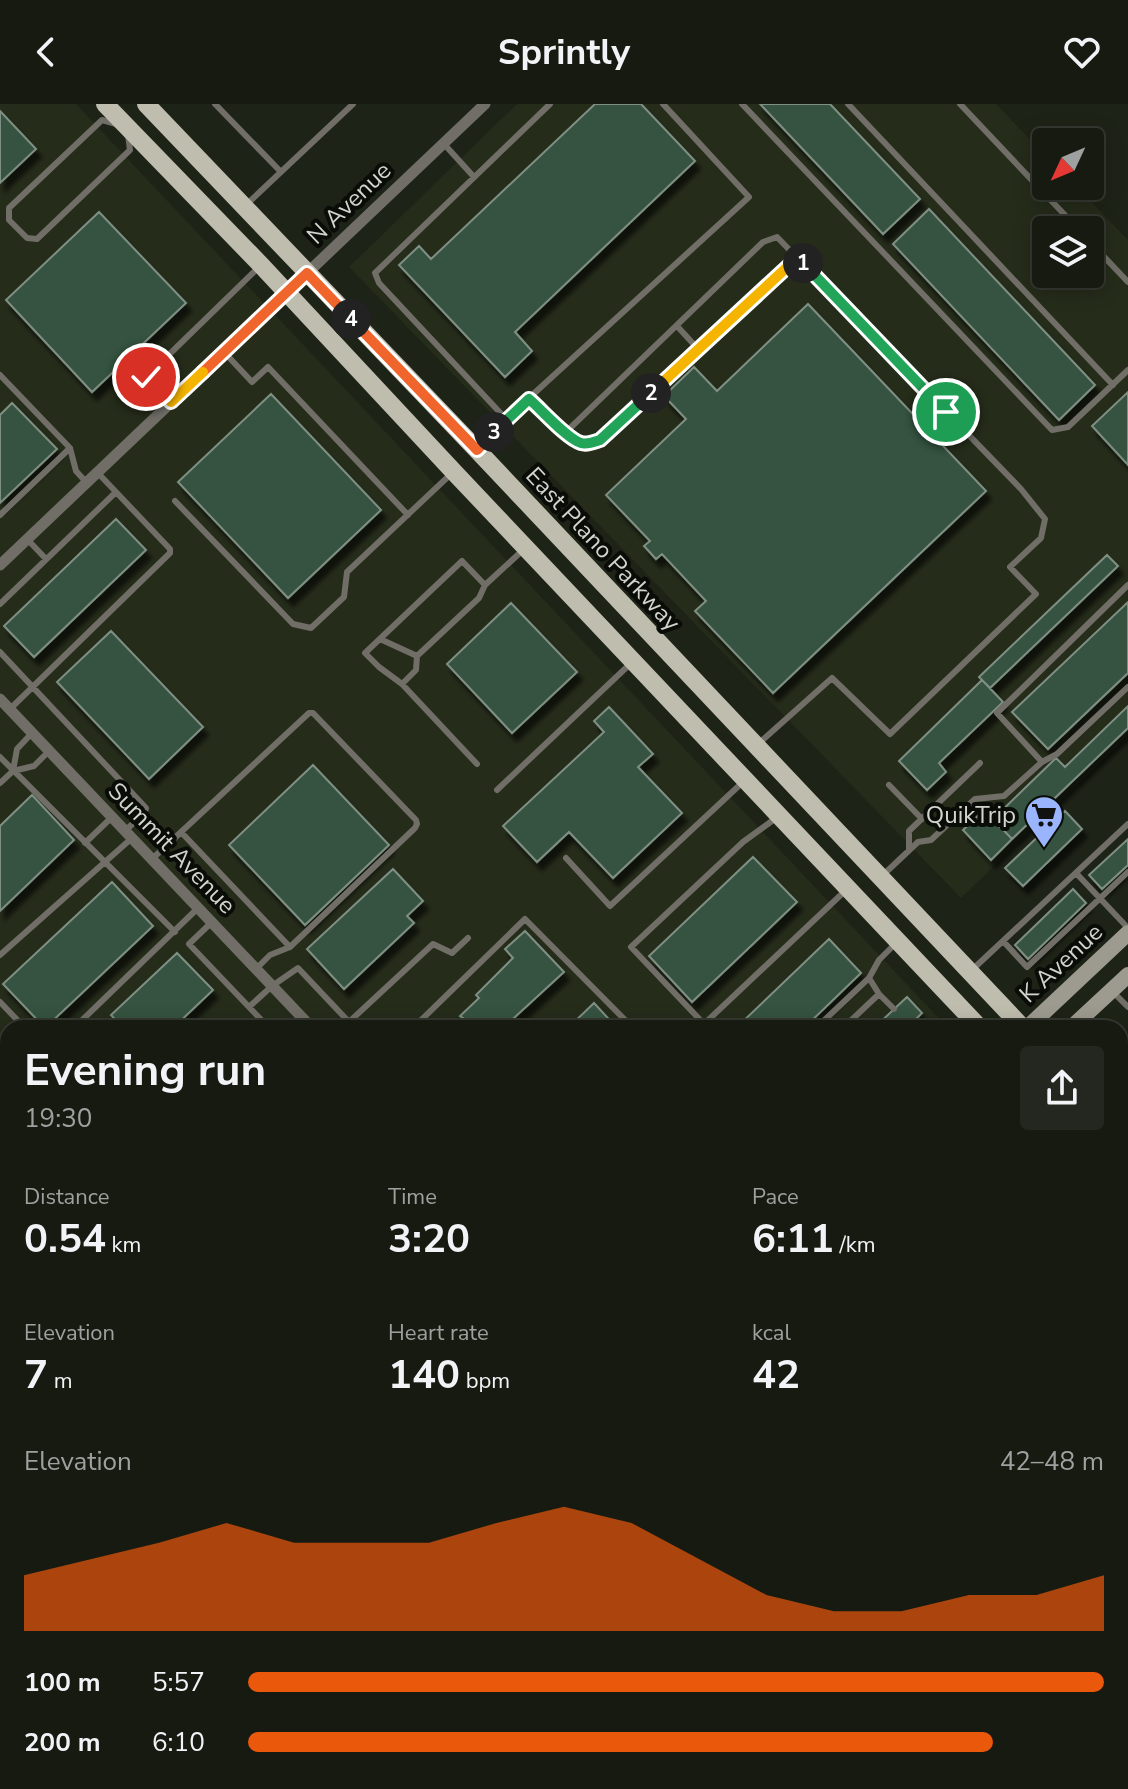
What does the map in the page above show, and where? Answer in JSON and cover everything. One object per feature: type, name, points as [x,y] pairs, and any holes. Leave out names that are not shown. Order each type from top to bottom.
[{"type":"main road","points":[[105,104],[261,265],[972,1020]]},
{"type":"main road","points":[[127,127],[147,106]]},
{"type":"main road","name":"East Plano Parkway","points":[[147,106],[1017,1020]]},
{"type":"main road","points":[[454,472],[477,450]]},
{"type":"main road","points":[[633,661],[655,640]]},
{"type":"main road","points":[[745,780],[756,747]]},
{"type":"main road","points":[[848,888],[881,877]]},
{"type":"main road","name":"K Avenue","points":[[1033,1020],[1128,930]]},
{"type":"main road","points":[[1080,1020],[1128,975]]},
{"type":"street","name":"N Avenue","points":[[0,565],[485,104]]},
{"type":"street","name":"Summit Avenue","points":[[0,699],[304,1020]]},
{"type":"lane","points":[[215,104],[281,172]]},
{"type":"lane","points":[[244,207],[353,104]]},
{"type":"lane","points":[[506,419],[379,283],[375,273],[550,104]]},
{"type":"lane","points":[[477,450],[506,419],[749,197],[663,104]]},
{"type":"lane","points":[[742,104],[1052,430],[1068,427],[1128,370]]},
{"type":"lane","points":[[848,104],[1113,385]]},
{"type":"lane","points":[[960,104],[1066,216]]},
{"type":"lane","points":[[102,120],[127,127],[130,150],[37,239],[27,238],[9,220],[9,208],[102,120]]},
{"type":"lane","points":[[443,144],[474,177]]},
{"type":"lane","points":[[565,433],[763,242],[777,237],[1021,489],[1045,519],[1041,538],[1010,567],[1036,594],[890,734],[832,678],[756,747]]},
{"type":"lane","points":[[1104,257],[1128,282]]},
{"type":"lane","points":[[529,399],[580,443],[600,440],[797,258]]},
{"type":"lane","points":[[171,402],[146,377],[261,265]]},
{"type":"lane","points":[[677,326],[698,349]]},
{"type":"lane","points":[[224,352],[252,382],[268,367],[408,515]]},
{"type":"lane","points":[[0,375],[70,448],[76,471],[86,482]]},
{"type":"lane","points":[[0,515],[70,448]]},
{"type":"lane","points":[[10,709],[170,553],[170,549],[97,472]]},
{"type":"lane","points":[[175,501],[293,624],[311,628],[344,597],[347,572],[454,472]]},
{"type":"lane","points":[[0,604],[116,492]]},
{"type":"lane","points":[[27,539],[46,559]]},
{"type":"lane","points":[[402,684],[416,670],[417,656],[479,598],[485,585],[525,548]]},
{"type":"lane","points":[[477,764],[402,684],[365,653],[462,561],[485,585]]},
{"type":"lane","points":[[1042,762],[997,713],[1128,585]]},
{"type":"lane","points":[[380,639],[417,656]]},
{"type":"lane","points":[[0,652],[146,808],[128,835],[103,862],[0,955]]},
{"type":"lane","points":[[497,790],[633,661]]},
{"type":"lane","points":[[881,877],[918,842],[931,840],[975,799],[1004,796],[1042,762],[1057,754],[1128,687]]},
{"type":"lane","points":[[152,859],[309,713],[313,713],[406,809],[416,820],[415,828],[290,947],[270,955],[256,969]]},
{"type":"lane","points":[[13,771],[17,749],[32,733]]},
{"type":"lane","points":[[0,783],[13,771],[34,766],[49,751]]},
{"type":"lane","points":[[0,757],[175,932]]},
{"type":"lane","points":[[909,850],[909,831],[980,763]]},
{"type":"lane","points":[[566,858],[610,906],[745,780]]},
{"type":"lane","points":[[889,785],[922,819]]},
{"type":"lane","points":[[700,1020],[631,947],[743,842],[779,816]]},
{"type":"lane","points":[[85,843],[112,817]]},
{"type":"lane","points":[[970,972],[1128,824]]},
{"type":"lane","points":[[181,832],[290,947]]},
{"type":"lane","points":[[1003,941],[1027,967],[1128,872]]},
{"type":"lane","points":[[1076,873],[1128,930]]},
{"type":"lane","points":[[712,1020],[848,888]]},
{"type":"lane","points":[[82,1020],[198,908]]},
{"type":"lane","points":[[421,1020],[525,919],[625,1020]]},
{"type":"lane","points":[[212,922],[189,944],[261,1020]]},
{"type":"lane","points":[[351,1020],[433,944],[452,953],[468,938]]},
{"type":"lane","points":[[824,1020],[869,978],[879,960],[898,941]]},
{"type":"lane","points":[[249,1007],[298,968],[342,1020]]},
{"type":"lane","points":[[869,978],[894,1009]]},
{"type":"lane","points":[[1111,991],[1128,1007]]},
{"type":"lane","points":[[851,1020],[879,994]]},
{"type":"lane","points":[[0,1002],[17,1020]]},
{"type":"shaded area","points":[[0,104],[76,104],[940,1020],[0,1020]]},
{"type":"shaded area","points":[[517,104],[996,104],[1032,141],[1032,200],[1089,200],[1128,240],[1128,736],[961,898],[349,267]]},
{"type":"building","points":[[595,104],[641,104],[695,161],[515,332],[532,351],[505,377],[399,265],[419,246],[431,259]]},
{"type":"building","points":[[760,104],[830,104],[920,199],[883,234]]},
{"type":"building","points":[[0,111],[36,149],[0,183]]},
{"type":"building","points":[[929,209],[1095,385],[1059,420],[893,244]]},
{"type":"building","points":[[99,212],[186,303],[92,392],[6,300]]},
{"type":"building","points":[[808,304],[986,491],[773,693],[695,611],[706,601],[662,554],[656,559],[644,546],[650,541],[606,495],[686,419],[664,396],[694,367],[717,391]]},
{"type":"building","points":[[1128,392],[1128,465],[1092,426]]},
{"type":"building","points":[[271,394],[381,510],[288,598],[178,482]]},
{"type":"building","points":[[12,403],[57,449],[0,503],[0,415]]},
{"type":"building","points":[[116,519],[146,550],[34,657],[4,626]]},
{"type":"building","points":[[1107,555],[1118,566],[990,688],[979,677]]},
{"type":"building","points":[[1128,602],[1128,673],[1048,749],[1012,712]]},
{"type":"building","points":[[511,603],[577,672],[512,733],[447,664]]},
{"type":"building","points":[[111,631],[203,727],[149,779],[57,682]]},
{"type":"building","points":[[982,680],[1003,702],[939,763],[946,772],[927,790],[899,761]]},
{"type":"building","points":[[1128,706],[1128,728],[1012,839],[993,819],[1056,758],[1065,767]]},
{"type":"building","points":[[609,707],[653,754],[638,767],[682,813],[613,878],[569,832],[537,862],[503,826],[604,732],[594,721]]},
{"type":"building","points":[[313,765],[389,845],[305,925],[229,845]]},
{"type":"building","points":[[32,795],[74,840],[0,911],[0,826]]},
{"type":"building","points":[[984,810],[1012,839],[991,860],[963,830]]},
{"type":"building","name":"QuikTrip","points":[[1065,811],[1082,829],[1023,886],[1005,868]]},
{"type":"building","points":[[1128,839],[1128,865],[1102,889],[1089,875]]},
{"type":"building","points":[[753,857],[797,902],[692,1002],[649,956]]},
{"type":"building","points":[[393,869],[423,901],[407,916],[414,923],[344,989],[307,949]]},
{"type":"building","points":[[112,882],[153,926],[53,1020],[37,1020],[3,984]]},
{"type":"building","points":[[1073,889],[1086,903],[1028,959],[1015,945]]},
{"type":"building","points":[[525,931],[564,972],[512,1020],[461,1020],[463,1018],[460,1016],[479,998],[476,995],[513,958],[505,949]]},
{"type":"building","points":[[829,939],[861,973],[812,1020],[744,1020]]},
{"type":"building","points":[[177,953],[213,990],[181,1020],[116,1020],[111,1015]]},
{"type":"building","points":[[907,997],[922,1013],[915,1020],[883,1020]]},
{"type":"building","points":[[594,1003],[610,1020],[576,1020]]},
{"type":"place","name":"QuikTrip","points":[[1044,849]]},
{"type":"route","points":[[146,377],[171,402],[307,273],[477,450],[529,399],[565,433],[580,443],[591,443],[600,440],[797,258],[946,412]]}]
